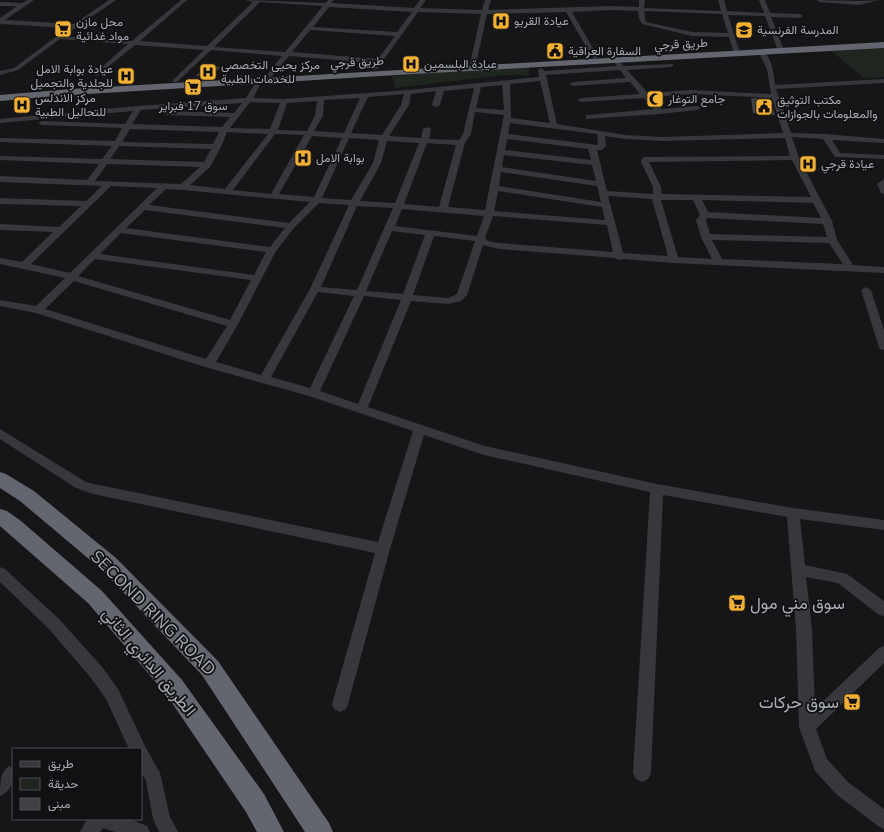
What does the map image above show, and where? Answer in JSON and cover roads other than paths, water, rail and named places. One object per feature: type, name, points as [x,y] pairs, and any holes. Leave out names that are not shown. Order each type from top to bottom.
[{"type":"highway","name":"طريق قرجي","points":[[0,94],[270,75],[377,65],[473,64],[884,42]]},
{"type":"highway","name":"طريق قرجي","points":[[0,98],[71,92],[258,81],[541,72],[618,64],[884,45]]},
{"type":"highway","name":"SECOND RING ROAD","points":[[0,479],[27,496],[109,564],[210,668],[320,832]]},
{"type":"highway","name":"الطريق الدائري الثاني","points":[[0,516],[14,526],[95,597],[174,687],[255,803],[271,832]]},
{"type":"street","points":[[0,22],[31,0]]},
{"type":"street","points":[[0,73],[16,69],[74,26],[113,0]]},
{"type":"street","points":[[97,74],[184,0]]},
{"type":"street","points":[[247,0],[329,3],[415,10],[484,12],[598,8],[800,16]]},
{"type":"street","points":[[175,81],[259,0]]},
{"type":"street","points":[[59,37],[288,54],[377,65],[423,0]]},
{"type":"street","points":[[473,64],[488,0]]},
{"type":"street","points":[[642,0],[642,22],[647,24],[692,34],[731,35]]},
{"type":"street","points":[[721,0],[736,50]]},
{"type":"street","points":[[762,0],[780,48]]},
{"type":"street","points":[[819,0],[859,3],[876,0]]},
{"type":"street","points":[[270,75],[329,3]]},
{"type":"street","points":[[0,4],[24,5]]},
{"type":"street","points":[[568,10],[595,57]]},
{"type":"street","points":[[0,22],[74,26]]},
{"type":"street","points":[[307,28],[399,34]]},
{"type":"street","points":[[762,53],[770,69],[773,92],[795,158],[827,221],[832,240],[850,267]]},
{"type":"street","points":[[618,64],[671,65]]},
{"type":"street","points":[[618,64],[648,96],[660,112]]},
{"type":"street","points":[[2,121],[248,100],[284,101],[408,92],[506,82],[541,72],[554,125]]},
{"type":"street","points":[[573,84],[632,80]]},
{"type":"street","points":[[183,187],[207,165],[224,130],[248,100],[258,81]]},
{"type":"street","points":[[581,100],[691,92],[773,92],[884,81]]},
{"type":"street","points":[[315,288],[448,301],[457,299],[462,295],[489,214],[493,188],[502,152],[507,116],[506,82]]},
{"type":"street","points":[[443,210],[461,143],[467,134],[478,84]]},
{"type":"street","points":[[436,105],[441,88]]},
{"type":"street","points":[[264,380],[315,288],[354,203],[377,163],[384,138],[405,105],[408,92]]},
{"type":"street","points":[[209,364],[233,324],[272,250],[290,226],[317,200],[365,95]]},
{"type":"street","points":[[274,196],[318,116],[321,99]]},
{"type":"street","points":[[227,192],[273,132],[284,101]]},
{"type":"street","points":[[589,117],[696,108]]},
{"type":"street","points":[[137,110],[236,115]]},
{"type":"street","points":[[90,182],[117,144],[137,110]]},
{"type":"street","points":[[473,110],[626,138],[662,139],[769,137],[787,135],[884,140]]},
{"type":"street","points":[[2,121],[308,133],[461,143]]},
{"type":"street","points":[[312,393],[362,292],[390,228],[414,171],[427,128]]},
{"type":"street","points":[[504,136],[592,148],[602,147],[601,133]]},
{"type":"street","points":[[825,136],[838,155],[884,157]]},
{"type":"street","points":[[0,140],[217,147]]},
{"type":"street","points":[[592,148],[619,257]]},
{"type":"street","points":[[502,152],[596,163]]},
{"type":"street","points":[[0,158],[207,165]]},
{"type":"street","points":[[674,260],[657,197],[657,187],[645,162],[646,159],[795,158]]},
{"type":"street","points":[[497,169],[601,184]]},
{"type":"street","points":[[0,179],[183,187],[317,200],[610,223]]},
{"type":"street","points":[[884,182],[881,184],[884,191]]},
{"type":"street","points":[[24,266],[110,183]]},
{"type":"street","points":[[38,310],[164,186]]},
{"type":"street","points":[[493,188],[606,205]]},
{"type":"street","points":[[603,193],[657,197],[815,200]]},
{"type":"street","points":[[696,198],[705,216]]},
{"type":"street","points":[[0,201],[89,204]]},
{"type":"street","points":[[142,207],[290,226]]},
{"type":"street","points":[[705,216],[827,221]]},
{"type":"street","points":[[705,216],[701,220],[706,237],[718,262]]},
{"type":"street","points":[[0,227],[61,230]]},
{"type":"street","points":[[390,228],[480,239],[485,243],[499,246],[619,257],[850,267],[884,270]]},
{"type":"street","points":[[118,230],[272,250]]},
{"type":"street","points":[[362,408],[407,297],[430,234]]},
{"type":"street","points":[[706,237],[832,240]]},
{"type":"street","points":[[94,256],[257,278]]},
{"type":"street","points":[[0,261],[72,278],[233,324]]},
{"type":"street","points":[[866,290],[884,347]]},
{"type":"street","points":[[0,303],[38,310],[209,364],[362,408],[457,442],[484,450],[657,489],[793,513],[884,525]]},
{"type":"street","points":[[340,704],[383,549],[420,428]]},
{"type":"street","points":[[0,433],[81,485],[383,549]]},
{"type":"street","points":[[642,773],[657,489]]},
{"type":"street","points":[[793,513],[804,629],[807,727],[821,765],[842,788],[884,820]]},
{"type":"street","points":[[798,570],[842,578],[884,610]]},
{"type":"street","points":[[0,573],[54,624],[97,673],[112,694],[138,748]]},
{"type":"street","points":[[807,727],[884,653]]},
{"type":"street","points":[[142,756],[154,779],[162,819],[169,832]]},
{"type":"street","points":[[89,832],[97,820]]},
{"type":"street","points":[[107,820],[141,832]]},
{"type":"place","name":"عيادة القريو","points":[[501,21]]},
{"type":"place","name":"محل مازن مواد غدائية","points":[[63,29]]},
{"type":"place","name":"المدرسة الفرنسية","points":[[744,30]]},
{"type":"place","name":"السفارة العراقية","points":[[555,51]]},
{"type":"place","name":"عيادة البلسمين","points":[[411,64]]},
{"type":"place","name":"مركز يحيى التخصصي للخدمات الطبية","points":[[208,72]]},
{"type":"place","name":"عيادة بوابة الامل للجلدية والتجميل","points":[[126,76]]},
{"type":"place","name":"سوق 17 فبراير","points":[[193,87]]},
{"type":"place","name":"جامع التوغار","points":[[655,99]]},
{"type":"place","name":"مركز الاندلس للتحاليل الطبية","points":[[22,105]]},
{"type":"place","name":"مكتب التوثيق والمعلومات بالجوازات","points":[[764,107]]},
{"type":"place","name":"بوابة الامل","points":[[303,158]]},
{"type":"place","name":"عيادة قرجي","points":[[808,164]]},
{"type":"place","name":"سوق مني مول","points":[[737,603]]},
{"type":"place","name":"سوق حركات","points":[[852,702]]}]
